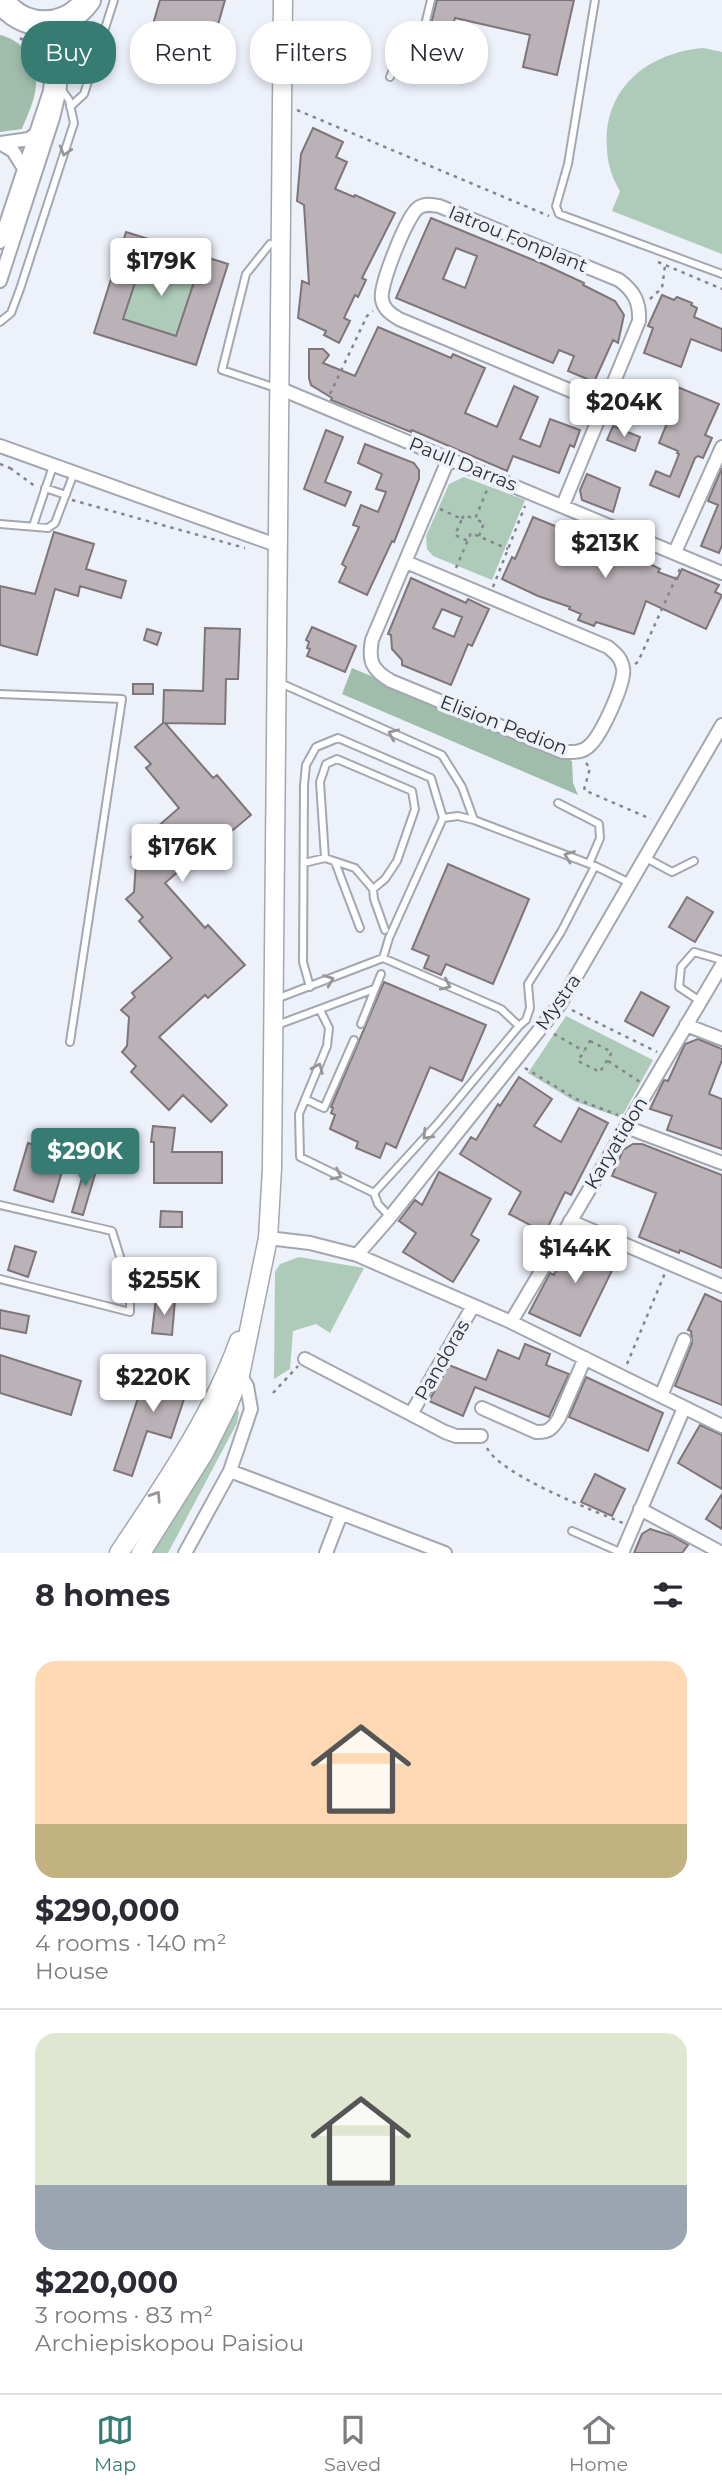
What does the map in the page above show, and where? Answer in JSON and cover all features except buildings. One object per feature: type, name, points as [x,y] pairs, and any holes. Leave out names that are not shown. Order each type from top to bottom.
[{"type":"highway","points":[[12,17],[40,24],[55,23],[69,18],[84,5]]},
{"type":"street","points":[[141,1553],[191,1476],[232,1397],[240,1375],[268,1238],[274,1026],[284,0]]},
{"type":"street","points":[[0,281],[53,118],[63,58],[84,5]]},
{"type":"street","points":[[0,242],[50,90],[53,64],[44,38],[12,17]]},
{"type":"street","points":[[0,143],[29,139],[37,133]]},
{"type":"street","points":[[0,143],[13,151],[25,170]]},
{"type":"street","name":"Iatrou Fonplant","points":[[383,304],[381,294],[384,282],[408,223],[419,208],[428,204],[439,206],[619,280],[636,296],[640,309]]},
{"type":"street","points":[[383,304],[399,319],[605,405]]},
{"type":"street","points":[[563,505],[639,321],[640,309]]},
{"type":"street","name":"Paull Darras","points":[[281,389],[722,573]]},
{"type":"street","points":[[0,446],[279,546]]},
{"type":"street","points":[[680,554],[722,447]]},
{"type":"street","name":"Elision Pedion","points":[[449,458],[372,640],[369,656],[378,674],[564,752],[578,752],[587,748],[596,738],[623,680],[624,668]]},
{"type":"street","points":[[406,562],[608,647],[620,657],[624,668]]},
{"type":"street","name":"Mystra","points":[[357,1255],[560,1004],[722,725]]},
{"type":"street","name":"Karyatidon","points":[[511,1322],[625,1122],[667,1057],[722,962]]},
{"type":"street","points":[[686,1025],[722,1039]]},
{"type":"street","points":[[625,1122],[722,1163]]},
{"type":"street","points":[[570,1221],[722,1286]]},
{"type":"street","points":[[268,1238],[310,1243],[357,1255],[511,1322],[722,1426]]},
{"type":"street","points":[[119,1553],[188,1448],[208,1411],[256,1299]]},
{"type":"street","name":"Pandoras","points":[[411,1414],[473,1306]]},
{"type":"street","points":[[661,1396],[684,1340]]},
{"type":"street","points":[[482,1408],[536,1432],[545,1433],[559,1418],[584,1358]]},
{"type":"street","name":"Pandoras","points":[[306,1359],[456,1436],[481,1436]]},
{"type":"street","points":[[185,1553],[230,1471],[251,1409],[247,1386],[240,1375]]},
{"type":"street","points":[[232,1397],[244,1401],[251,1409]]},
{"type":"street","points":[[622,1553],[684,1408]]},
{"type":"street","points":[[230,1471],[445,1553]]},
{"type":"street","points":[[640,1509],[722,1553]]},
{"type":"street","points":[[326,1553],[341,1514]]},
{"type":"lane","points":[[70,107],[84,94],[114,0]]},
{"type":"lane","points":[[426,21],[431,0]]},
{"type":"lane","points":[[595,0],[568,164],[555,206],[559,214],[722,274]]},
{"type":"lane","points":[[0,322],[11,313],[74,123],[69,100],[60,87]]},
{"type":"lane","points":[[270,244],[246,274],[222,370],[281,389]]},
{"type":"lane","points":[[33,526],[43,489],[53,466]]},
{"type":"lane","points":[[0,524],[48,528],[55,523],[68,497],[74,473]]},
{"type":"lane","points":[[43,489],[68,497]]},
{"type":"lane","points":[[278,682],[442,755],[462,787],[474,820]]},
{"type":"lane","points":[[0,694],[122,699],[70,1042]]},
{"type":"lane","points":[[310,987],[303,962],[306,765],[316,747],[338,737],[431,778],[443,818],[389,938],[383,958]]},
{"type":"lane","points":[[325,858],[320,782],[326,764],[337,759],[412,791],[415,809],[397,861],[385,879],[373,888]]},
{"type":"lane","points":[[374,1194],[526,1020],[530,1008],[528,984],[561,932],[592,865],[600,838],[598,824],[558,803]]},
{"type":"lane","points":[[443,818],[474,820],[592,865],[631,883]]},
{"type":"lane","points":[[303,863],[325,858],[355,869],[373,888],[385,930]]},
{"type":"lane","points":[[646,858],[672,872],[694,862]]},
{"type":"lane","points":[[335,862],[360,928]]},
{"type":"lane","points":[[700,1001],[680,987],[681,967],[694,953],[722,962]]},
{"type":"lane","points":[[274,1000],[383,958],[501,1009],[519,1026]]},
{"type":"lane","points":[[361,1024],[381,974]]},
{"type":"lane","points":[[274,1026],[374,989]]},
{"type":"lane","points":[[320,1010],[329,1028],[327,1046],[299,1114],[300,1157],[374,1194],[378,1204],[390,1217]]},
{"type":"lane","points":[[305,1099],[324,1108],[354,1040]]},
{"type":"lane","points":[[0,1205],[112,1231],[130,1289],[130,1312],[0,1279]]},
{"type":"lane","points":[[572,1531],[622,1553]]},
{"type":"path","points":[[294,108],[428,165]]},
{"type":"path","points":[[640,309],[662,288],[666,265]]},
{"type":"path","points":[[324,407],[367,316],[383,304]]},
{"type":"path","points":[[10,468],[43,489]]},
{"type":"path","points":[[475,519],[490,484]]},
{"type":"path","points":[[489,597],[531,492]]},
{"type":"path","points":[[68,497],[250,550]]},
{"type":"path","points":[[435,508],[462,519]]},
{"type":"path","points":[[468,541],[455,535],[464,514],[484,523],[479,536]]},
{"type":"path","points":[[456,568],[471,533],[508,548]]},
{"type":"path","points":[[624,668],[638,662],[680,554]]},
{"type":"path","points":[[578,752],[590,768],[584,790],[664,824]]},
{"type":"path","points":[[560,1004],[667,1057]]},
{"type":"path","points":[[550,1032],[584,1051]]},
{"type":"path","points":[[590,1041],[612,1052],[608,1061],[600,1072],[578,1061],[590,1041]]},
{"type":"path","points":[[608,1061],[643,1084]]},
{"type":"path","points":[[525,1068],[576,1099],[625,1122]]},
{"type":"path","points":[[621,1377],[669,1263]]},
{"type":"path","points":[[274,1393],[306,1359]]},
{"type":"path","points":[[481,1436],[491,1456],[540,1487],[632,1528]]},
{"type":"green space","points":[[0,35],[21,46],[21,84],[36,86],[22,129],[0,132]]},
{"type":"green space","points":[[703,48],[722,52],[722,254],[612,211],[620,191],[608,161],[607,129],[620,93],[632,78],[646,67],[682,51]]},
{"type":"green space","points":[[141,265],[194,282],[176,336],[123,319]]},
{"type":"green space","points":[[464,477],[525,500],[492,580],[433,556],[427,549],[426,536],[449,484]]},
{"type":"green space","points":[[352,668],[572,761],[573,783],[578,795],[342,694]]},
{"type":"green space","points":[[566,1016],[653,1060],[621,1118],[574,1101],[528,1073]]},
{"type":"green space","points":[[299,1257],[364,1268],[330,1333],[316,1324],[293,1331],[290,1369],[274,1379],[275,1272],[280,1264]]},
{"type":"green space","points":[[236,1407],[239,1412],[237,1423],[168,1553],[151,1553],[190,1493]]}]
